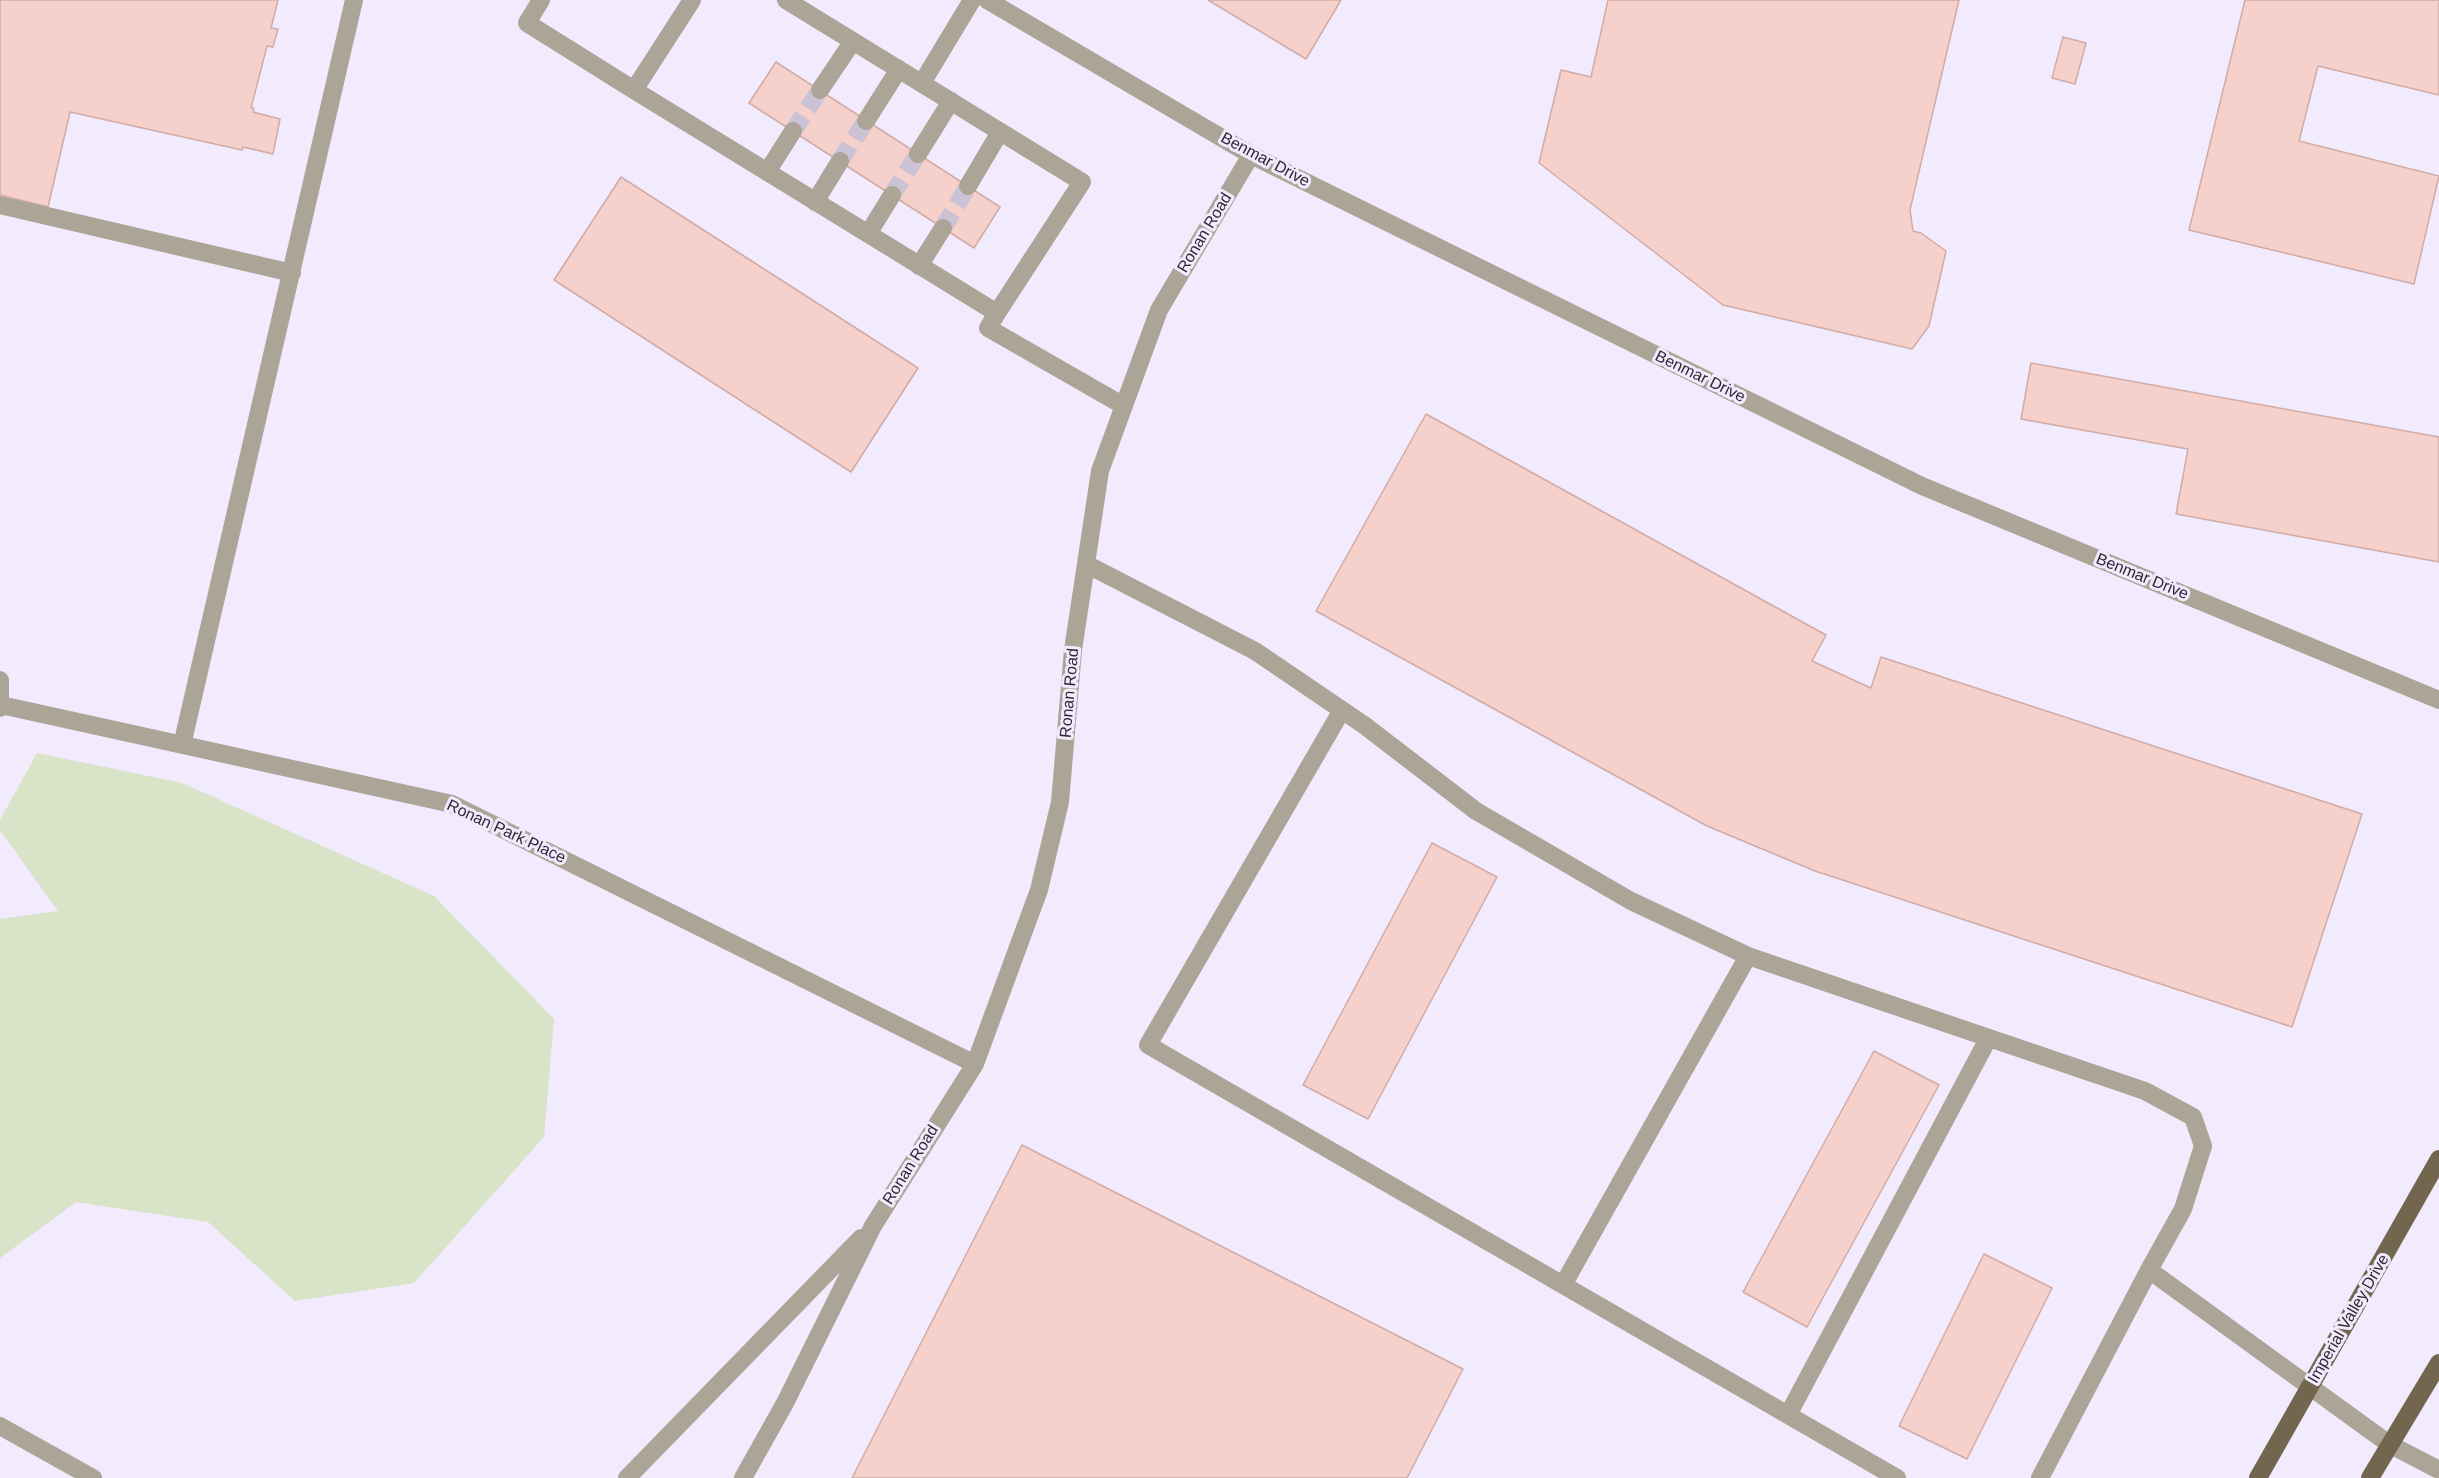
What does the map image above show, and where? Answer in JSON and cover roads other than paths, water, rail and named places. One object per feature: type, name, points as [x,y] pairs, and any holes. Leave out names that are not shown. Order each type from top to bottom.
[{"type":"main road","name":"Imperial Valley Drive","points":[[2258,1478],[2439,1159]]},
{"type":"main road","points":[[2370,1478],[2439,1363]]},
{"type":"street","points":[[182,745],[354,0]]},
{"type":"street","points":[[541,0],[527,23],[997,313]]},
{"type":"street","points":[[634,90],[692,0]]},
{"type":"street","points":[[786,0],[1082,182],[988,328],[1124,406]]},
{"type":"street","points":[[922,83],[972,0]]},
{"type":"street","name":"Benmar Drive","points":[[987,0],[1251,155],[1922,486],[2439,700]]},
{"type":"street","points":[[820,90],[853,41]]},
{"type":"street","points":[[866,121],[899,69]]},
{"type":"street","points":[[918,154],[951,101]]},
{"type":"street","points":[[767,172],[793,131]]},
{"type":"street","points":[[968,186],[1000,132]]},
{"type":"street","name":"Ronan Road","points":[[743,1478],[785,1403],[873,1226],[975,1064],[1039,890],[1060,802],[1073,650],[1100,471],[1159,310],[1251,155]]},
{"type":"street","points":[[815,202],[840,161]]},
{"type":"street","points":[[868,234],[892,195]]},
{"type":"street","points":[[0,205],[292,273]]},
{"type":"street","points":[[919,266],[943,228]]},
{"type":"street","points":[[1086,564],[1246,646],[1342,710],[1476,811],[1631,901],[1748,956],[2145,1091],[2193,1117],[2203,1146],[2182,1209],[2040,1478]]},
{"type":"street","name":"Ronan Park Place","points":[[0,680],[1,707],[452,804],[975,1064]]},
{"type":"street","points":[[1342,710],[1148,1045],[1897,1478]]},
{"type":"street","points":[[1563,1285],[1748,956]]},
{"type":"street","points":[[1788,1415],[1988,1039]]},
{"type":"street","name":"Ronan Road","points":[[627,1478],[873,1226]]},
{"type":"street","points":[[2149,1270],[2389,1444],[2439,1470]]},
{"type":"street","points":[[0,1426],[93,1478]]},
{"type":"tunnel","points":[[793,131],[820,90]]},
{"type":"tunnel","points":[[840,161],[866,121]]},
{"type":"tunnel","points":[[892,195],[918,154]]},
{"type":"tunnel","points":[[943,228],[968,186]]}]
